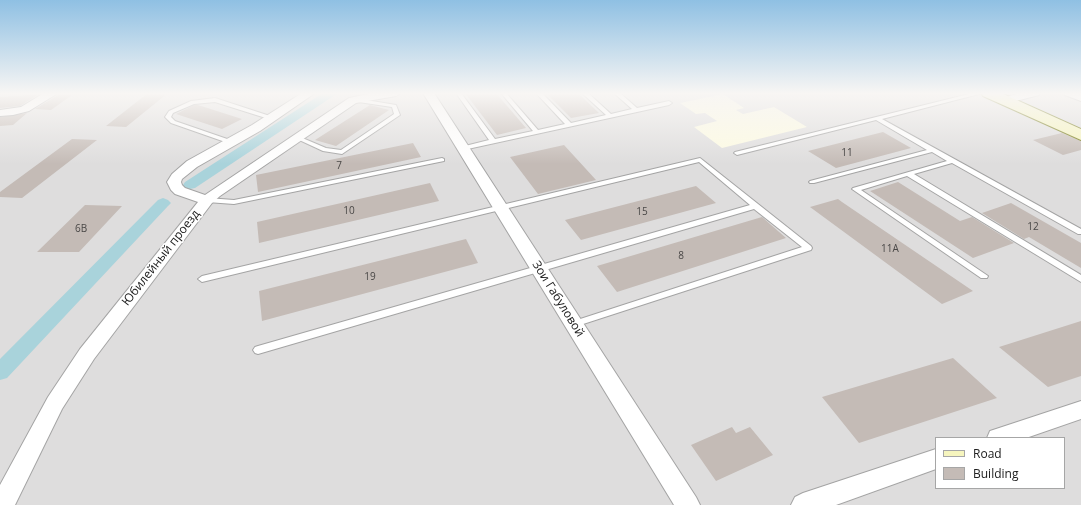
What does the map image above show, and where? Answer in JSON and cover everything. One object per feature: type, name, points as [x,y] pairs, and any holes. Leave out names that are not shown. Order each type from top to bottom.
[{"type":"main road","points":[[1039,117],[1081,135]]},
{"type":"street","name":"Юбилейный проезд","points":[[2,505],[55,403],[87,354],[207,200],[215,193],[329,117]]},
{"type":"street","name":"Зои Габуловой","points":[[443,117],[688,505]]},
{"type":"street","points":[[207,200],[180,191],[174,182],[176,177],[183,170],[271,118]]},
{"type":"street","points":[[1001,437],[1081,410]]},
{"type":"street","points":[[803,505],[935,459]]},
{"type":"lane","points":[[168,117],[173,122],[230,142]]},
{"type":"lane","points":[[267,117],[271,118]]},
{"type":"lane","points":[[298,138],[325,150],[342,152],[395,117]]},
{"type":"lane","points":[[476,117],[494,141]]},
{"type":"lane","points":[[524,117],[537,132]]},
{"type":"lane","points":[[562,117],[570,125]]},
{"type":"lane","points":[[463,148],[607,117]]},
{"type":"lane","points":[[737,153],[888,117]]},
{"type":"lane","points":[[878,119],[1081,232]]},
{"type":"lane","points":[[812,182],[934,150]]},
{"type":"lane","points":[[207,200],[234,202],[442,160]]},
{"type":"lane","points":[[202,278],[700,160],[808,248],[574,324]]},
{"type":"lane","points":[[953,161],[855,189],[984,276]]},
{"type":"lane","points":[[908,174],[1081,279]]},
{"type":"lane","points":[[258,350],[755,206]]},
{"type":"shaded area","points":[[0,117],[1081,117],[1081,505],[0,505]]},
{"type":"shaded area","points":[[710,117],[790,117],[807,127],[722,148],[694,127],[717,121]]},
{"type":"building","points":[[0,117],[23,117],[13,125],[0,126]]},
{"type":"building","points":[[118,117],[139,117],[126,127],[106,126]]},
{"type":"building","points":[[184,117],[234,117],[242,119],[222,129]]},
{"type":"building","points":[[352,117],[379,117],[336,146],[315,140]]},
{"type":"building","points":[[483,117],[516,117],[526,128],[497,135]]},
{"type":"building","points":[[883,132],[911,148],[836,168],[808,151]]},
{"type":"building","points":[[1062,133],[1081,141],[1081,150],[1063,155],[1033,140]]},
{"type":"building","points":[[72,139],[97,140],[22,198],[0,197],[0,192]]},
{"type":"building","points":[[413,143],[421,157],[258,192],[256,175]]},
{"type":"building","points":[[564,145],[596,180],[538,194],[510,157]]},
{"type":"building","points":[[898,182],[960,221],[972,217],[1014,243],[973,258],[870,191]]},
{"type":"building","points":[[430,183],[439,201],[259,243],[257,222]]},
{"type":"building","points":[[696,186],[716,203],[581,240],[565,220]]},
{"type":"building","points":[[838,199],[973,291],[942,304],[810,207]]},
{"type":"building","points":[[1011,203],[1081,243],[1081,268],[1029,237],[1024,239],[982,213]]},
{"type":"building","points":[[85,205],[122,206],[79,252],[37,252]]},
{"type":"building","points":[[762,217],[786,238],[617,292],[597,266]]},
{"type":"building","points":[[466,239],[478,263],[262,321],[259,291]]},
{"type":"building","points":[[1081,321],[1081,376],[1048,387],[999,347]]},
{"type":"building","points":[[953,358],[997,398],[859,443],[822,397]]},
{"type":"building","points":[[732,427],[736,433],[750,427],[773,455],[716,481],[691,445]]},
{"type":"waterway","points":[[190,185],[296,117]]},
{"type":"waterway","points":[[0,372],[163,203]]}]
